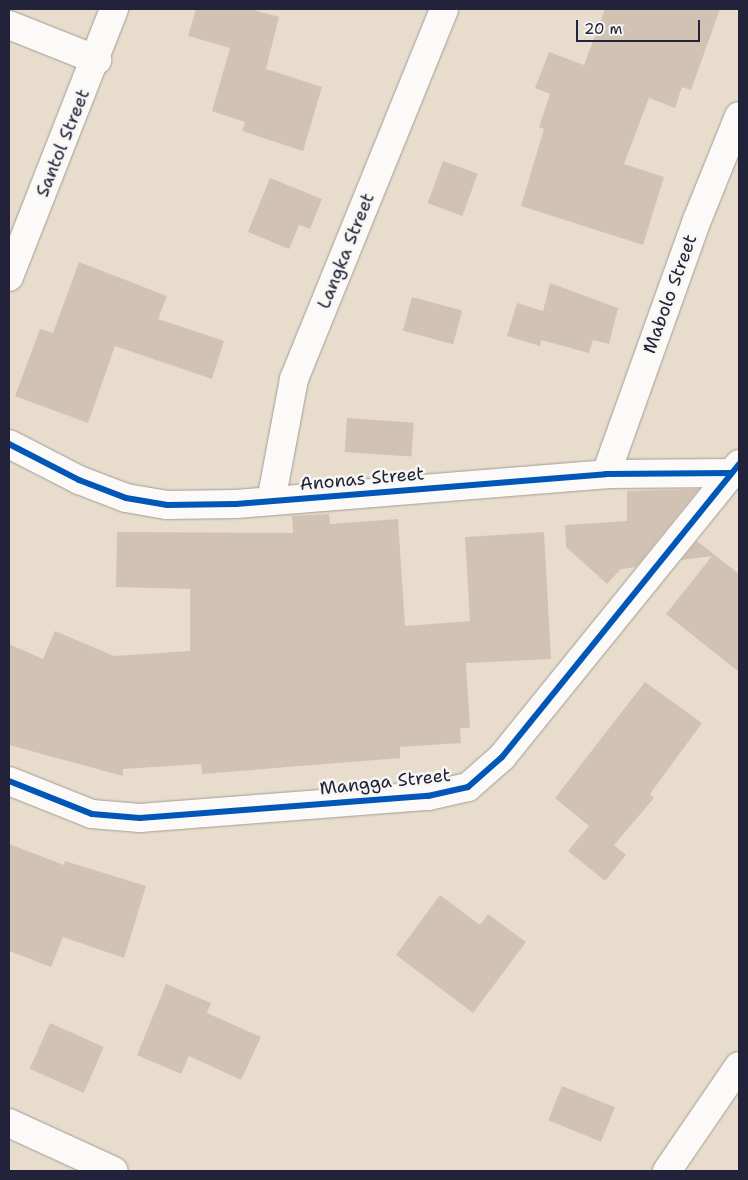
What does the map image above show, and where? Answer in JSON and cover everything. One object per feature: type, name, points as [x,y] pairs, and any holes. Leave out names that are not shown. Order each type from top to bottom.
[{"type":"street","name":"Santol Street","points":[[9,277],[98,60],[114,9]]},
{"type":"street","name":"Langka Street","points":[[270,501],[294,379],[444,9]]},
{"type":"street","points":[[9,25],[98,60]]},
{"type":"street","name":"Mabolo Street","points":[[606,474],[697,220],[739,116]]},
{"type":"street","name":"Anonas Street","points":[[9,444],[79,480],[126,498],[207,506],[606,474],[735,469]]},
{"type":"street","name":"Mangga Street","points":[[9,781],[92,814],[140,818],[428,796],[468,787],[502,758],[735,469]]},
{"type":"street","points":[[667,1171],[739,1066]]},
{"type":"street","points":[[9,1123],[114,1171]]},
{"type":"building","points":[[196,9],[250,9],[279,17],[266,69],[322,87],[303,151],[242,131],[245,122],[212,111],[230,48],[188,36]]},
{"type":"building","points":[[605,9],[720,9],[691,90],[682,87],[675,108],[649,98],[624,164],[664,177],[643,245],[521,206],[544,129],[539,127],[550,94],[535,88],[549,52],[584,65]]},
{"type":"building","points":[[443,161],[478,174],[462,216],[428,203]]},
{"type":"building","points":[[270,178],[322,199],[310,229],[299,225],[289,249],[248,232]]},
{"type":"building","points":[[79,262],[167,296],[158,319],[224,341],[212,379],[115,346],[88,423],[15,396],[40,329],[53,333]]},
{"type":"building","points":[[550,283],[618,308],[609,344],[593,340],[589,353],[541,340],[540,346],[507,336],[517,303],[543,311]]},
{"type":"building","points":[[412,297],[462,310],[453,344],[403,331]]},
{"type":"building","points":[[347,418],[414,423],[411,457],[345,452]]},
{"type":"building","points":[[699,489],[636,567],[621,569],[607,584],[566,547],[565,525],[627,521],[627,491]]},
{"type":"building","points":[[329,514],[330,524],[398,519],[405,626],[470,621],[465,537],[544,532],[551,659],[466,663],[470,728],[460,728],[461,743],[400,747],[400,758],[202,774],[201,764],[123,769],[123,776],[9,745],[9,644],[43,659],[55,631],[114,656],[190,651],[190,589],[116,587],[117,532],[293,533],[292,516]]},
{"type":"building","points":[[697,541],[739,574],[739,672],[666,614],[712,556],[681,560]]},
{"type":"building","points":[[645,682],[702,723],[650,794],[654,798],[614,845],[626,855],[605,881],[568,851],[589,826],[555,798]]},
{"type":"building","points":[[9,844],[64,865],[65,861],[146,886],[124,958],[63,937],[51,967],[9,951]]},
{"type":"building","points":[[440,895],[480,925],[488,914],[526,942],[473,1013],[396,955]]},
{"type":"building","points":[[166,984],[211,1003],[207,1013],[261,1037],[241,1080],[189,1056],[181,1074],[137,1055]]},
{"type":"building","points":[[50,1023],[104,1047],[84,1093],[30,1069]]},
{"type":"building","points":[[562,1086],[615,1107],[601,1142],[548,1120]]},
{"type":"cycle path","points":[[9,444],[79,480],[126,498],[167,505],[236,504],[606,474],[731,473]]},
{"type":"cycle path","points":[[9,781],[92,814],[140,818],[428,796],[468,787],[502,757],[739,464]]}]
